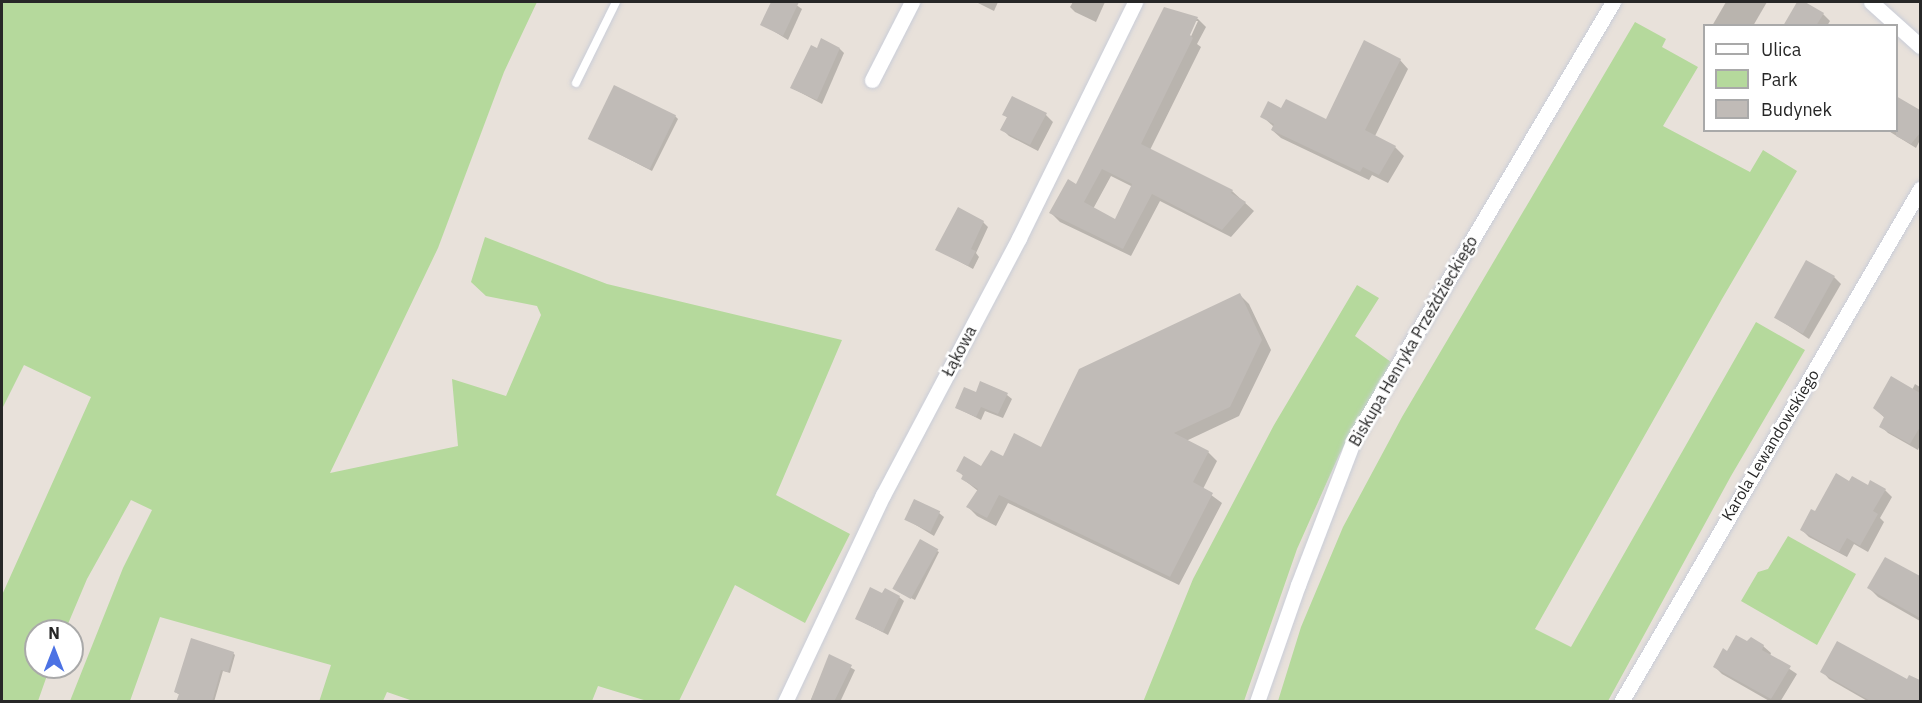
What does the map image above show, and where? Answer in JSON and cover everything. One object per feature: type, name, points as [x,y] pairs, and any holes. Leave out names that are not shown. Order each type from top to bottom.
[{"type":"street","points":[[872,81],[912,2]]},
{"type":"street","name":"Łąkowa","points":[[785,702],[883,495],[1019,238],[1136,2]]},
{"type":"street","name":"Biskupa Henryka Przeździeckiego","points":[[1257,702],[1298,585],[1354,439],[1613,2]]},
{"type":"street","points":[[1871,2],[1896,24]]},
{"type":"street","points":[[1898,26],[1920,46]]},
{"type":"street","name":"Karola Lewandowskiego","points":[[1621,702],[1920,189]]},
{"type":"lane","points":[[576,83],[616,2]]},
{"type":"green space","points":[[2,2],[537,2],[504,72],[438,248],[330,473],[458,446],[452,379],[506,396],[541,315],[537,306],[486,296],[471,282],[485,237],[607,284],[842,340],[776,495],[850,534],[805,623],[735,585],[679,701],[647,701],[598,686],[592,701],[413,701],[387,692],[383,701],[319,702],[331,665],[160,617],[130,701],[70,701],[79,679],[84,679],[84,666],[123,568],[152,510],[131,500],[87,579],[70,619],[24,619],[24,679],[46,679],[38,701],[2,701],[2,595],[91,397],[24,365],[2,409]]},
{"type":"green space","points":[[1635,22],[1666,39],[1662,47],[1698,67],[1663,126],[1750,172],[1763,150],[1797,171],[1535,629],[1571,647],[1756,322],[1805,350],[1731,476],[1608,701],[1278,701],[1301,627],[1343,527],[1402,417]]},
{"type":"green space","points":[[1357,285],[1379,298],[1355,336],[1391,362],[1339,455],[1297,549],[1244,701],[1143,702],[1193,579],[1274,425]]},
{"type":"green space","points":[[1788,536],[1856,574],[1817,645],[1741,601],[1758,572],[1768,569]]},
{"type":"building","points":[[771,2],[799,2],[783,36],[760,25]]},
{"type":"building","points":[[1797,2],[1805,2],[1824,13],[1817,24],[1784,24]]},
{"type":"building","points":[[1164,7],[1198,17],[1190,35],[1193,38],[1141,144],[1233,190],[1231,193],[1246,202],[1222,230],[1152,194],[1123,249],[1049,213],[1068,179],[1076,184]],"holes":[[[1102,169],[1132,184],[1115,219],[1084,202]]]},
{"type":"building","points":[[821,38],[840,48],[817,100],[790,88],[811,45],[817,48]]},
{"type":"building","points":[[1364,40],[1401,59],[1365,130],[1396,146],[1379,175],[1363,167],[1360,172],[1271,130],[1274,124],[1260,117],[1268,101],[1281,108],[1286,99],[1326,119]]},
{"type":"building","points":[[614,85],[676,115],[650,169],[588,139]]},
{"type":"building","points":[[1012,96],[1047,113],[1030,145],[1000,130],[1007,117],[1002,115]]},
{"type":"building","points":[[1898,97],[1920,110],[1920,133],[1911,144],[1896,136]]},
{"type":"building","points":[[958,207],[984,221],[971,249],[976,251],[968,266],[935,250]]},
{"type":"building","points":[[1806,260],[1835,276],[1803,334],[1774,318]]},
{"type":"building","points":[[1240,293],[1262,340],[1230,407],[1174,433],[1209,451],[1193,482],[1213,493],[1170,577],[999,495],[987,518],[966,507],[978,489],[961,479],[963,475],[956,471],[964,456],[981,466],[991,450],[1003,456],[1014,433],[1041,447],[1079,369]]},
{"type":"building","points":[[1891,376],[1920,393],[1920,427],[1910,444],[1879,427],[1884,417],[1873,408]]},
{"type":"building","points":[[980,381],[1008,393],[998,414],[981,407],[976,417],[955,408],[964,387],[976,392]]},
{"type":"building","points":[[1836,473],[1849,481],[1852,476],[1868,485],[1870,480],[1886,489],[1873,511],[1878,514],[1860,546],[1847,538],[1839,552],[1800,530],[1811,509],[1815,511]]},
{"type":"building","points":[[914,499],[940,511],[931,532],[904,520]]},
{"type":"building","points":[[920,539],[938,549],[911,599],[892,589]]},
{"type":"building","points":[[1885,557],[1920,576],[1920,618],[1867,588]]},
{"type":"building","points":[[870,587],[882,593],[885,588],[900,596],[883,632],[855,619]]},
{"type":"building","points":[[1736,635],[1747,641],[1751,637],[1764,645],[1762,650],[1791,666],[1771,699],[1713,667],[1723,648],[1727,651]]},
{"type":"building","points":[[191,638],[234,652],[228,672],[221,670],[212,702],[176,702],[179,694],[174,692]]},
{"type":"building","points":[[1837,641],[1907,679],[1909,675],[1920,680],[1920,702],[1872,702],[1820,672]]},
{"type":"building","points":[[829,654],[852,665],[834,702],[810,702]]}]
